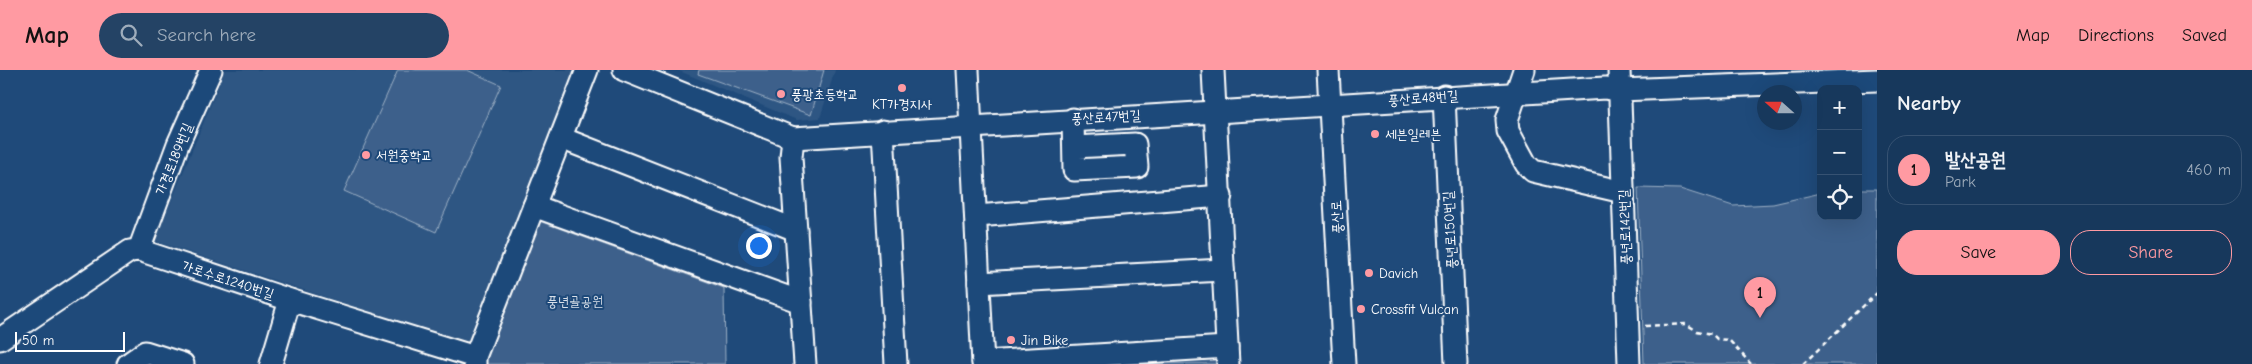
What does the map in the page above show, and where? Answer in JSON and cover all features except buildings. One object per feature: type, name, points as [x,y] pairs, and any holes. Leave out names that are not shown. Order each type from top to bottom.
[{"type":"street","name":"가경로189번길","points":[[139,250],[178,144],[211,70]]},
{"type":"street","points":[[475,361],[587,70]]},
{"type":"street","name":"풍산로47번길","points":[[624,70],[793,138],[1330,104]]},
{"type":"street","points":[[968,70],[977,216],[983,363],[1111,354],[1228,355],[1213,70]]},
{"type":"street","name":"풍산로","points":[[1328,70],[1344,364]]},
{"type":"street","points":[[1524,70],[1507,120],[1508,132],[1526,164],[1533,171],[1623,192]]},
{"type":"street","name":"풍산로48번길","points":[[1330,104],[1605,88],[1619,80],[1816,76],[1877,80]]},
{"type":"street","name":"풍년로142번길","points":[[1619,80],[1629,364]]},
{"type":"street","name":"풍년로150번길","points":[[1444,96],[1456,364]]},
{"type":"street","points":[[1073,119],[1074,147]]},
{"type":"street","points":[[883,131],[896,364]]},
{"type":"street","points":[[560,138],[796,230]]},
{"type":"street","points":[[793,138],[791,157],[805,364]]},
{"type":"street","points":[[977,216],[1220,196]]},
{"type":"street","points":[[534,206],[801,302]]},
{"type":"street","name":"가로수로1240번길","points":[[139,250],[475,361]]},
{"type":"street","points":[[0,339],[130,251],[139,250]]},
{"type":"street","points":[[979,283],[1223,270]]},
{"type":"street","points":[[271,364],[290,300]]},
{"type":"street","points":[[128,364],[145,352],[183,364]]},
{"type":"path","points":[[1803,364],[1877,293]]},
{"type":"path","points":[[1638,326],[1686,324],[1697,331],[1704,331],[1717,338],[1729,340],[1751,364]]},
{"type":"shaded area","name":"서원중학교","points":[[225,70],[576,70],[468,344],[155,241]]},
{"type":"shaded area","name":"풍광초등학교","points":[[677,70],[835,70],[820,118],[797,120]]},
{"type":"green space","points":[[398,70],[467,70],[501,85],[436,232],[344,191]]},
{"type":"green space","name":"풍광초등학교","points":[[699,70],[824,70],[811,115],[698,74]]},
{"type":"green space","points":[[1638,188],[1680,189],[1733,206],[1773,204],[1817,194],[1817,220],[1862,220],[1862,189],[1877,189],[1877,364],[1644,364]]},
{"type":"green space","name":"풍년골공원","points":[[539,221],[724,288],[725,364],[483,364]]},
{"type":"green space","points":[[1221,354],[1222,364],[1074,364]]},
{"type":"place","name":"KT가경지사","points":[[902,88]]},
{"type":"place","name":"풍광초등학교","points":[[781,94]]},
{"type":"place","name":"세븐일레븐","points":[[1375,134]]},
{"type":"place","name":"서원중학교","points":[[366,155]]},
{"type":"place","name":"Davich","points":[[1369,273]]},
{"type":"place","name":"Crossfit Vulcan","points":[[1361,309]]},
{"type":"place","name":"발산공원","points":[[1760,318]]},
{"type":"place","name":"Jin Bike","points":[[1011,340]]}]
